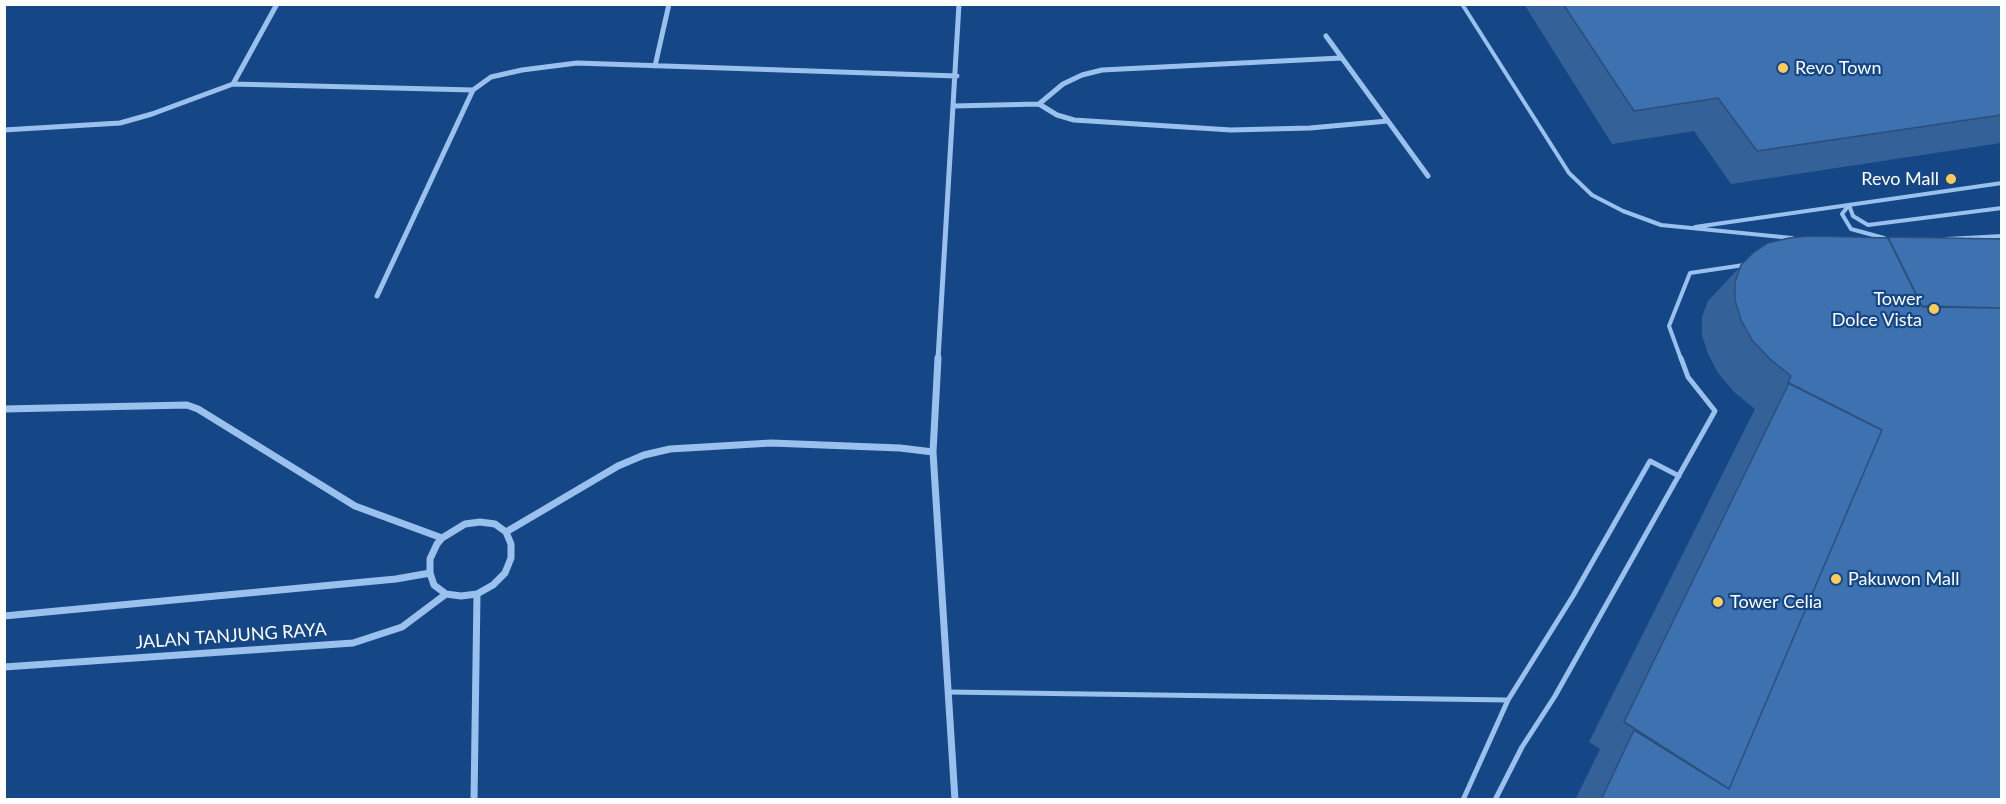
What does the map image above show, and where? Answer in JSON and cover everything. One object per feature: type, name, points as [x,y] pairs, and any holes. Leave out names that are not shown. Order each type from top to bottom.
[{"type":"street","points":[[233,84],[277,4]]},
{"type":"street","points":[[655,66],[669,4]]},
{"type":"street","points":[[955,800],[933,452],[957,76],[959,4]]},
{"type":"street","points":[[1326,36],[1428,176]]},
{"type":"street","points":[[1039,104],[1062,84],[1082,75],[1102,70],[1341,58]]},
{"type":"street","points":[[377,296],[473,90],[491,77],[577,63],[957,76]]},
{"type":"street","points":[[4,130],[120,123],[152,114],[233,84],[473,90]]},
{"type":"street","points":[[954,106],[1039,104],[1057,115],[1074,120],[1231,130],[1310,128],[1388,121]]},
{"type":"street","points":[[4,409],[187,405],[198,409],[355,506],[442,538]]},
{"type":"street","points":[[506,532],[618,465],[644,455],[670,449],[771,443],[900,448],[933,452]]},
{"type":"street","points":[[480,522],[495,525],[506,532],[511,544],[511,558],[505,573],[493,585],[477,594],[461,596],[446,594],[435,585],[430,573],[430,559],[442,538],[465,524],[480,522]]},
{"type":"street","points":[[4,616],[396,579],[430,573]]},
{"type":"street","name":"JALAN TANJUNG RAYA","points":[[4,667],[353,643],[402,627],[446,594]]},
{"type":"street","points":[[474,800],[477,594]]},
{"type":"lane","points":[[1462,4],[1569,173],[1593,195],[1623,211],[1661,225],[1767,237],[1802,238]]},
{"type":"lane","points":[[1688,228],[2001,183]]},
{"type":"lane","points":[[1849,205],[1853,216],[1868,225],[2001,208]]},
{"type":"lane","points":[[1849,205],[1842,213],[1851,229],[1865,235],[1886,239],[1862,238]]},
{"type":"lane","points":[[1937,239],[2001,236]]},
{"type":"lane","points":[[1495,800],[1522,747],[1555,696],[1715,411],[1688,377],[1669,326],[1690,273],[1749,264]]},
{"type":"lane","points":[[1462,800],[1508,700],[1573,596],[1650,461],[1679,476]]},
{"type":"lane","points":[[948,692],[1508,700]]},
{"type":"building","name":"Revo Town","points":[[1563,4],[2001,4],[2001,115],[1757,151],[1718,98],[1634,111]]},
{"type":"building","name":"Pakuwon Mall","points":[[1811,236],[1888,238],[1922,307],[2001,308],[2001,800],[1601,800],[1634,730],[1729,789],[1882,430],[1788,383],[1791,376],[1752,340],[1741,320],[1735,300],[1735,282],[1741,265],[1768,243]]},
{"type":"building","points":[[1888,237],[2001,239],[2001,308],[1922,306]]},
{"type":"building","name":"Tower Celia","points":[[1789,383],[1882,430],[1729,789],[1624,722]]},
{"type":"place","name":"Revo Town","points":[[1783,68]]},
{"type":"place","name":"Revo Mall","points":[[1951,179]]},
{"type":"place","name":"Tower Dolce Vista","points":[[1934,309]]},
{"type":"place","name":"Pakuwon Mall","points":[[1836,579]]},
{"type":"place","name":"Tower Celia","points":[[1718,602]]}]
